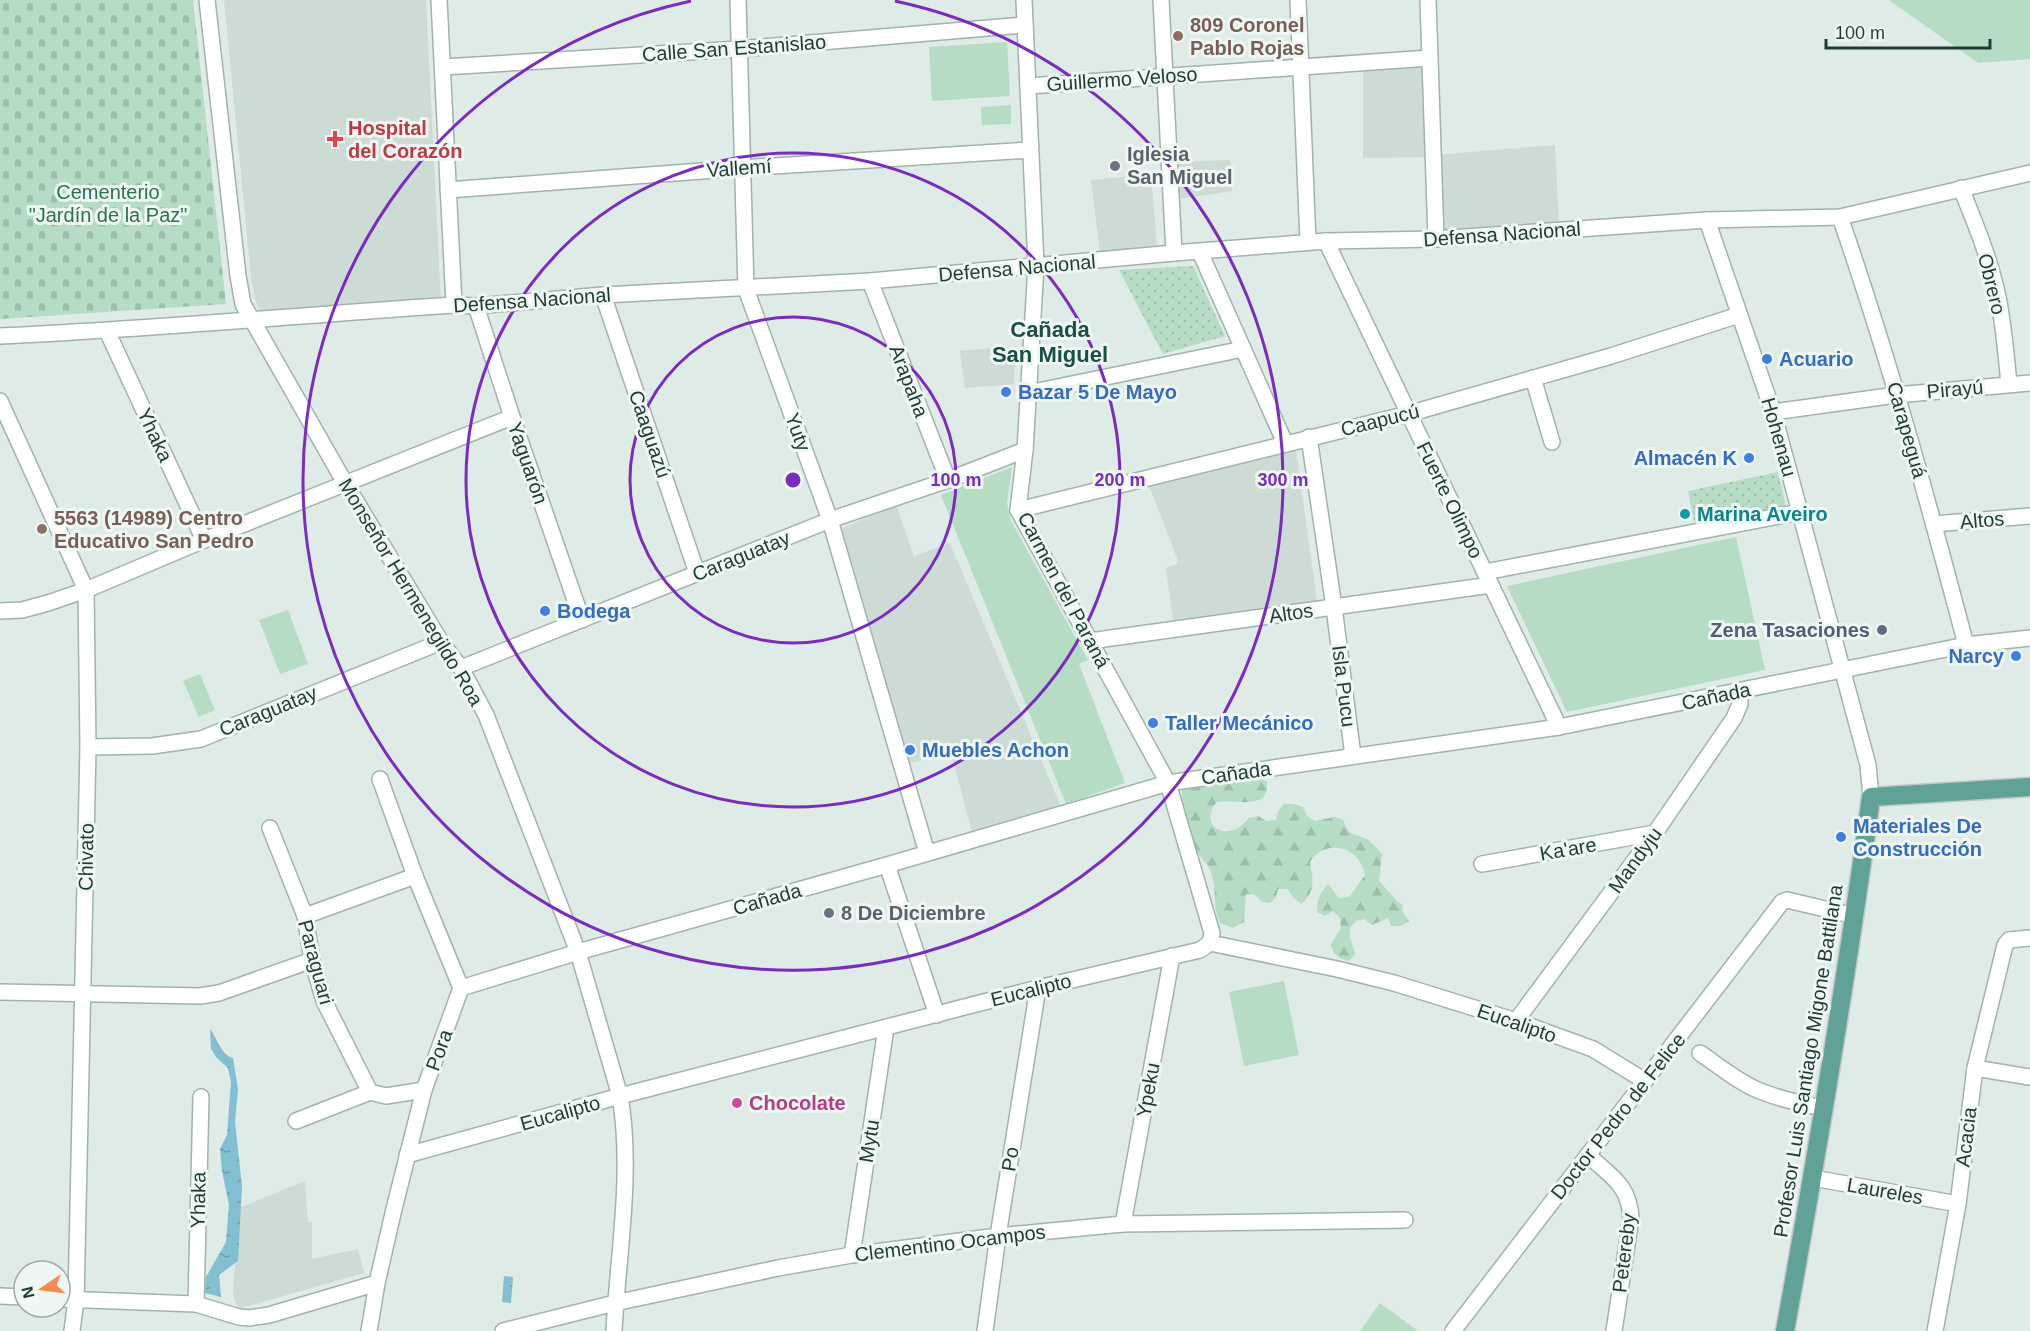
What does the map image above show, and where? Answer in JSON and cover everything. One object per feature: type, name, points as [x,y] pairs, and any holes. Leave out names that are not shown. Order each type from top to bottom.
[{"type":"main road","points":[[1871,798],[2030,787]]},
{"type":"main road","name":"Profesor Luis Santiago Migone Battilana","points":[[1785,1331],[1813,1178],[1855,916],[1871,798]]},
{"type":"street","name":"Monseñor Hermenegildo Roa","points":[[207,0],[243,304],[345,483],[441,642],[461,668],[486,715],[578,951],[620,1096],[624,1120],[624,1198],[614,1331]]},
{"type":"street","points":[[439,0],[454,305]]},
{"type":"street","name":"Yuty","points":[[738,0],[746,288],[830,520],[927,853]]},
{"type":"street","name":"Carmen del Paraná","points":[[1024,0],[1036,266],[1025,450],[1018,510],[1168,783],[1212,933],[1210,944]]},
{"type":"street","points":[[1161,0],[1174,253]]},
{"type":"street","points":[[1298,0],[1308,242]]},
{"type":"street","points":[[1428,0],[1436,239]]},
{"type":"street","name":"Calle San Estanislao","points":[[443,67],[739,49],[1025,25]]},
{"type":"street","name":"Guillermo Veloso","points":[[1028,86],[1430,58]]},
{"type":"street","name":"Vallemí","points":[[448,190],[1030,150]]},
{"type":"street","name":"Defensa Nacional","points":[[0,336],[107,331],[250,318],[454,305],[476,306],[603,295],[870,281],[1308,242],[1436,239],[1707,220],[1840,217],[2030,173]]},
{"type":"street","name":"Obrero","points":[[1961,188],[1983,244],[1998,296],[2009,384]]},
{"type":"street","name":"Carapeguá","points":[[1840,217],[1860,273],[1896,394],[1966,645]]},
{"type":"street","name":"Hohenau","points":[[1707,220],[1773,412],[1868,765],[1871,798]]},
{"type":"street","name":"Fuerte Olimpo","points":[[1326,241],[1559,727]]},
{"type":"street","points":[[1200,252],[1285,443]]},
{"type":"street","name":"Arapaha","points":[[870,281],[948,480]]},
{"type":"street","name":"Caaguazú","points":[[603,295],[697,573]]},
{"type":"street","name":"Yaguarón","points":[[476,306],[582,620]]},
{"type":"street","name":"Caapucú","points":[[1018,510],[1408,414],[1646,346],[1739,315]]},
{"type":"street","name":"Yhaka","points":[[107,331],[204,540]]},
{"type":"street","points":[[1028,393],[1243,349]]},
{"type":"street","points":[[1533,378],[1552,442]]},
{"type":"street","name":"Pirayú","points":[[1773,412],[1896,394],[2030,383]]},
{"type":"street","name":"Chivato","points":[[0,401],[86,590],[88,747],[84,994],[76,1300],[72,1331]]},
{"type":"street","points":[[0,610],[22,610],[86,590],[204,540],[512,417]]},
{"type":"street","name":"Isla Pucu","points":[[1309,437],[1353,756]]},
{"type":"street","name":"Caraguatay","points":[[461,668],[830,520],[948,480],[1025,450]]},
{"type":"street","name":"Altos","points":[[1090,640],[1334,607],[1488,578],[1800,512]]},
{"type":"street","name":"Altos","points":[[1934,524],[2030,516]]},
{"type":"street","name":"Cañada","points":[[460,988],[578,951],[887,865],[1168,783],[1559,727],[1966,645],[2030,638]]},
{"type":"street","name":"Caraguatay","points":[[88,747],[152,746],[201,739],[441,642]]},
{"type":"street","name":"Mandyju","points":[[1516,1021],[1655,833],[1734,718],[1740,704],[1739,691]]},
{"type":"street","points":[[380,779],[415,876],[460,988]]},
{"type":"street","name":"Paraguari","points":[[270,828],[305,916],[312,960],[324,1001],[370,1092]]},
{"type":"street","name":"Ka'are","points":[[1482,864],[1655,833]]},
{"type":"street","points":[[887,865],[937,1015]]},
{"type":"street","points":[[305,916],[415,876]]},
{"type":"street","name":"Doctor Pedro de Felice","points":[[1453,1331],[1784,901],[1855,916]]},
{"type":"street","name":"Acacia","points":[[1935,1331],[1958,1204],[1975,1068],[2005,945],[2009,940],[2030,938]]},
{"type":"street","name":"Eucalipto","points":[[407,1155],[620,1096],[1038,988],[1200,950],[1210,944],[1337,969],[1394,983],[1516,1021],[1593,1049],[1645,1081]]},
{"type":"street","name":"Ypeku","points":[[1123,1224],[1172,956]]},
{"type":"street","points":[[0,992],[200,996],[219,993],[312,960]]},
{"type":"street","name":"Pora","points":[[369,1331],[377,1282],[424,1090],[460,988]]},
{"type":"street","name":"Po","points":[[985,1331],[1038,988]]},
{"type":"street","name":"Mytu","points":[[852,1255],[886,1028]]},
{"type":"street","points":[[1700,1053],[1758,1091],[1823,1108]]},
{"type":"street","points":[[1975,1068],[2030,1077]]},
{"type":"street","points":[[296,1121],[370,1092],[386,1096],[424,1090]]},
{"type":"street","name":"Yhaka","points":[[201,1097],[201,1305]]},
{"type":"street","name":"Petereby","points":[[1588,1155],[1624,1188],[1630,1204],[1631,1218],[1614,1331]]},
{"type":"street","name":"Laureles","points":[[1813,1178],[1958,1204]]},
{"type":"street","name":"Clementino Ocampos","points":[[503,1331],[615,1303],[852,1255],[998,1236],[1123,1224],[1406,1220]]},
{"type":"street","points":[[72,1300],[201,1305],[249,1318],[269,1315],[377,1282]]},
{"type":"shaded area","name":"Hospital del Corazón","points":[[224,0],[426,0],[441,303],[262,314],[255,299],[251,277]]},
{"type":"shaded area","points":[[1424,63],[1430,157],[1363,158],[1363,66]]},
{"type":"shaded area","points":[[1555,145],[1559,227],[1441,234],[1435,155]]},
{"type":"shaded area","points":[[1230,160],[1232,191],[1171,200],[1169,162]]},
{"type":"shaded area","points":[[1151,174],[1157,246],[1100,253],[1091,180]]},
{"type":"shaded area","points":[[1016,348],[1014,384],[965,388],[960,351]]},
{"type":"shaded area","points":[[1285,450],[1296,451],[1317,601],[1173,620],[1166,568],[1177,564],[1177,558],[1148,483]]},
{"type":"shaded area","points":[[896,505],[914,556],[950,543],[1061,807],[972,832],[951,753],[907,764],[841,533],[843,528]]},
{"type":"shaded area","points":[[305,1181],[308,1222],[312,1222],[312,1259],[358,1249],[364,1273],[238,1309],[233,1294],[239,1208]]},
{"type":"green space","name":"Cementerio \"Jardín de la Paz\"","points":[[0,0],[193,0],[226,304],[0,319]]},
{"type":"green space","points":[[1889,0],[2030,0],[2030,59],[1978,63]]},
{"type":"green space","points":[[1007,42],[1010,96],[932,101],[929,47]]},
{"type":"green space","points":[[1011,105],[1011,124],[982,125],[981,107]]},
{"type":"green space","points":[[1193,266],[1225,336],[1163,354],[1119,270]]},
{"type":"green space","points":[[1012,467],[1007,503],[1011,521],[1088,660],[1079,664],[1125,783],[1066,804],[941,495]]},
{"type":"green space","points":[[1778,472],[1787,512],[1696,531],[1688,491]]},
{"type":"green space","points":[[1736,537],[1765,670],[1567,712],[1507,586]]},
{"type":"green space","points":[[288,610],[308,664],[280,674],[259,620]]},
{"type":"green space","points":[[200,674],[215,710],[199,717],[183,681]]},
{"type":"green space","points":[[1259,777],[1267,782],[1267,790],[1263,798],[1246,802],[1217,802],[1210,818],[1217,829],[1232,830],[1249,818],[1258,816],[1266,821],[1276,820],[1278,811],[1284,804],[1303,807],[1307,816],[1315,821],[1334,817],[1343,820],[1347,830],[1368,840],[1382,854],[1379,881],[1403,905],[1402,911],[1409,921],[1401,926],[1391,926],[1388,918],[1372,925],[1364,919],[1356,921],[1350,928],[1355,954],[1349,961],[1337,955],[1331,944],[1341,928],[1340,918],[1333,911],[1325,916],[1317,912],[1320,896],[1328,884],[1339,898],[1349,897],[1365,875],[1362,865],[1350,852],[1333,848],[1317,854],[1310,862],[1311,890],[1301,904],[1287,889],[1278,889],[1276,897],[1270,903],[1262,902],[1255,895],[1246,894],[1244,922],[1233,928],[1220,923],[1216,911],[1211,872],[1192,845],[1188,832],[1183,806],[1183,785]]},
{"type":"green space","points":[[1284,981],[1299,1055],[1244,1066],[1229,992]]},
{"type":"green space","points":[[1380,1303],[1418,1331],[1360,1331]]},
{"type":"water","points":[[210,1029],[222,1050],[233,1058],[238,1089],[235,1122],[242,1186],[238,1261],[219,1275],[221,1297],[205,1293],[206,1277],[226,1242],[229,1205],[220,1149],[227,1135],[231,1082],[228,1068],[211,1049]]},
{"type":"water","points":[[504,1276],[513,1277],[511,1303],[502,1302]]},
{"type":"place","name":"809 Coronel Pablo Rojas","points":[[1178,36]]},
{"type":"place","name":"Hospital del Corazón","points":[[335,139]]},
{"type":"place","name":"Iglesia San Miguel","points":[[1115,166]]},
{"type":"place","name":"Acuario","points":[[1767,359]]},
{"type":"place","name":"Bazar 5 De Mayo","points":[[1006,392]]},
{"type":"place","name":"Almacén K","points":[[1749,458]]},
{"type":"place","name":"Marina Aveiro","points":[[1685,514]]},
{"type":"place","name":"5563 (14989) Centro Educativo San Pedro","points":[[42,529]]},
{"type":"place","name":"Bodega","points":[[545,611]]},
{"type":"place","name":"Zena Tasaciones","points":[[1882,630]]},
{"type":"place","name":"Narcy","points":[[2016,656]]},
{"type":"place","name":"Taller Mecánico","points":[[1153,723]]},
{"type":"place","name":"Muebles Achon","points":[[910,750]]},
{"type":"place","name":"Materiales De Construcción","points":[[1841,837]]},
{"type":"place","name":"8 De Diciembre","points":[[829,913]]},
{"type":"place","name":"Chocolate","points":[[737,1103]]},
{"type":"district","name":"Cañada San Miguel","points":[[1050,342]]}]
